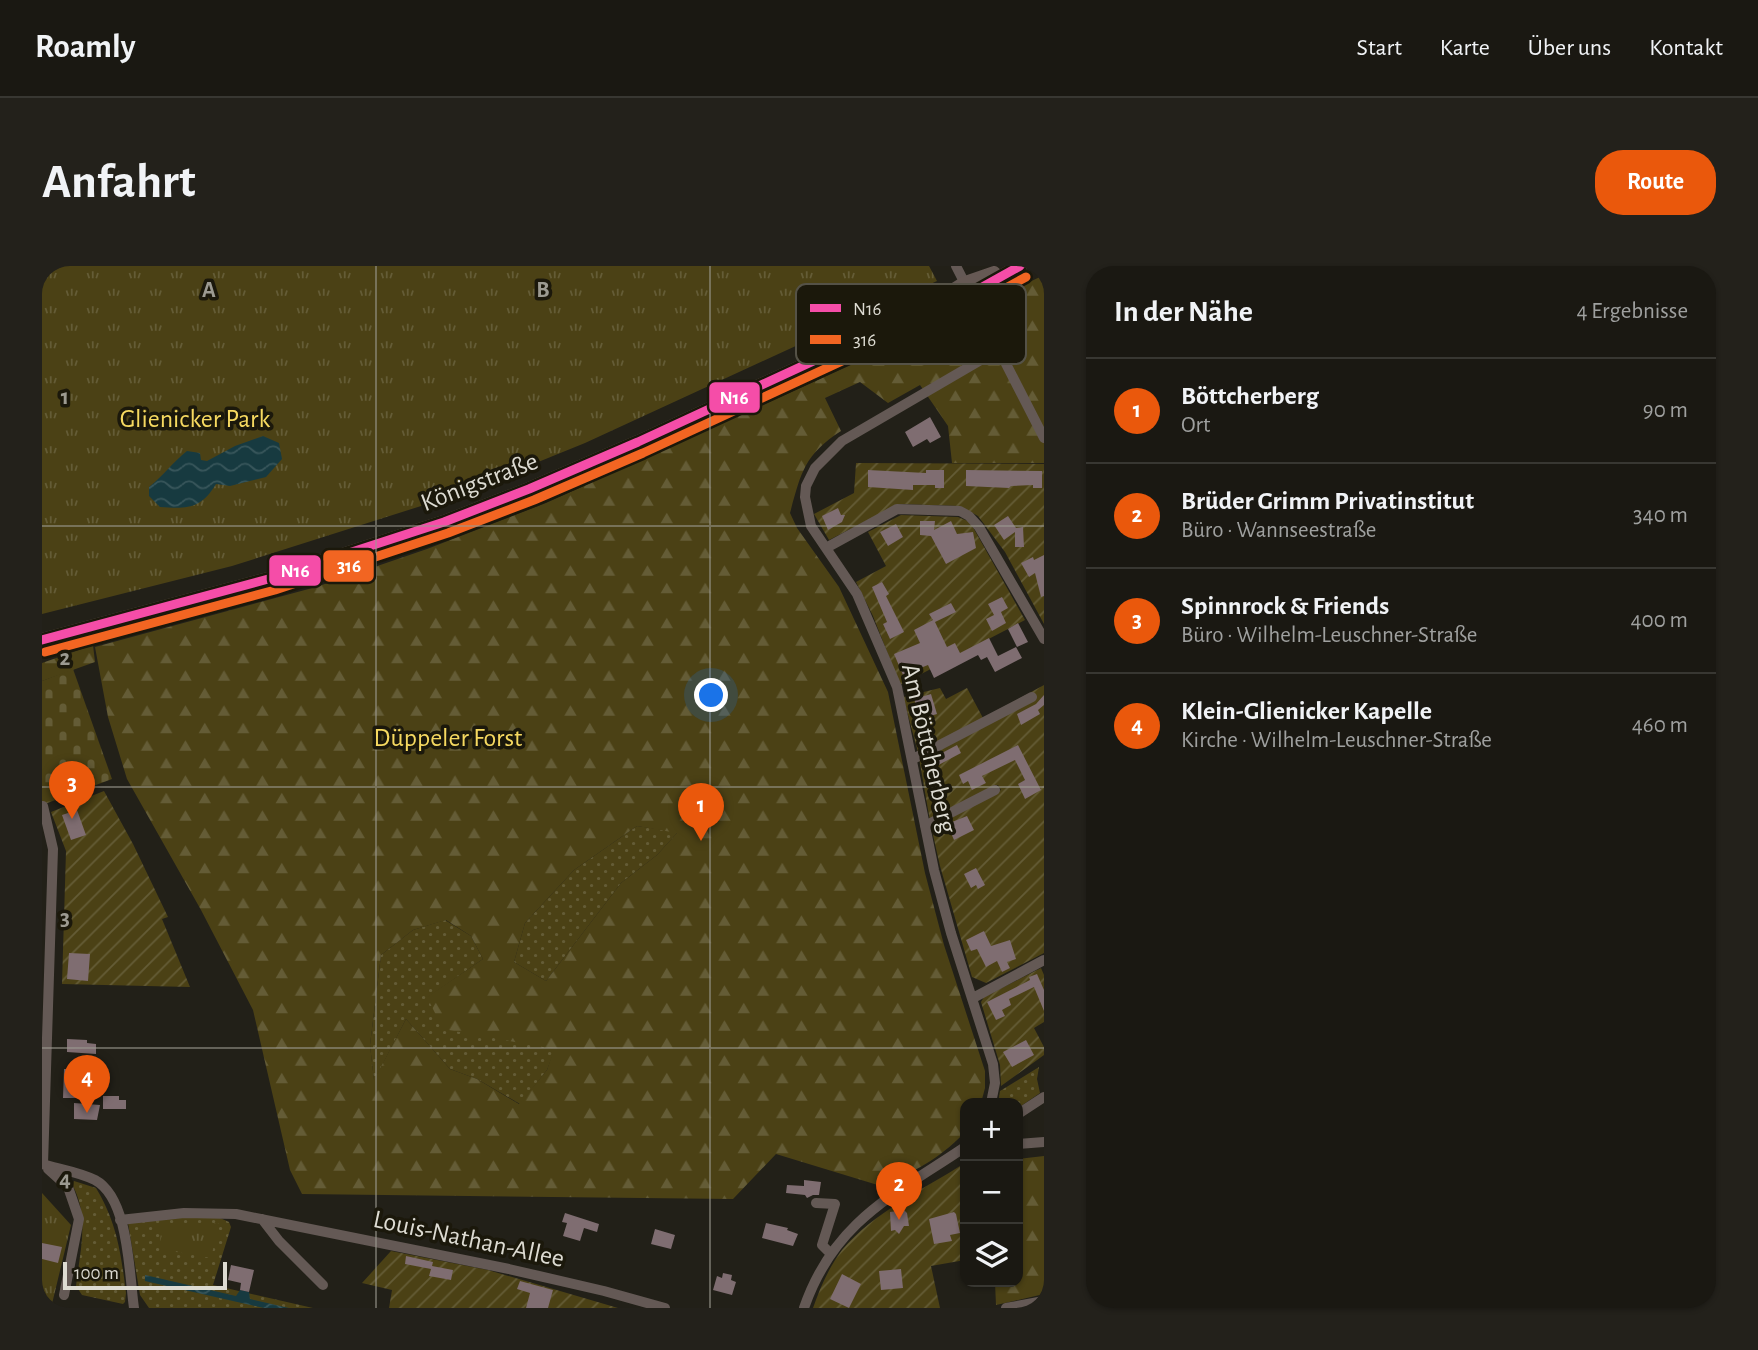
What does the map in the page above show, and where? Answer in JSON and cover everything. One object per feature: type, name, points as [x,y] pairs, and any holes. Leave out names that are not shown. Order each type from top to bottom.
[{"type":"main road","name":"Königstraße","points":[[977,284],[1014,266]]},
{"type":"main road","name":"Königstraße","points":[[979,284],[1020,266]]},
{"type":"main road","name":"Königstraße","points":[[42,640],[272,578],[456,517],[638,442],[807,364]]},
{"type":"street","points":[[956,266],[965,284]]},
{"type":"street","name":"Am Böttcherberg","points":[[974,364],[842,441],[815,468],[806,486],[806,508],[811,526],[858,594],[897,687],[934,870],[951,933],[993,1063],[992,1098]]},
{"type":"street","points":[[1005,364],[1044,438]]},
{"type":"street","points":[[826,548],[897,509],[955,510],[964,513],[979,527],[1044,639]]},
{"type":"street","points":[[912,759],[1032,697]]},
{"type":"street","points":[[926,826],[995,790]]},
{"type":"street","points":[[43,806],[53,849],[47,882],[43,1164],[68,1186],[79,1219],[64,1295]]},
{"type":"street","points":[[972,998],[1044,960]]},
{"type":"street","points":[[1023,1111],[1044,1097]]},
{"type":"street","points":[[1023,1144],[1044,1142]]},
{"type":"street","points":[[804,1308],[812,1285],[842,1237],[867,1213],[960,1150]]},
{"type":"street","points":[[43,1164],[95,1180],[111,1196],[125,1239],[134,1308]]},
{"type":"street","points":[[816,1203],[835,1204],[822,1245],[830,1253]]},
{"type":"street","name":"Louis-Nathan-Allee","points":[[120,1220],[193,1213],[236,1214],[509,1269],[666,1308]]},
{"type":"street","points":[[262,1219],[323,1285]]},
{"type":"street","points":[[1006,1308],[1044,1301]]},
{"type":"green space","name":"Glienicker Park","points":[[42,266],[929,266],[937,281],[930,284],[796,284],[796,346],[585,443],[462,493],[232,566],[42,614]]},
{"type":"green space","name":"Düppeler Forst","points":[[1044,275],[1044,463],[952,463],[948,426],[920,385],[888,403],[860,382],[825,398],[841,431],[819,448],[806,466],[790,513],[797,528],[839,587],[888,692],[925,873],[944,945],[985,1071],[982,1098],[960,1098],[960,1137],[945,1151],[926,1164],[881,1186],[776,1154],[733,1199],[302,1194],[290,1170],[253,1010],[201,910],[127,779],[108,717],[95,647],[316,587],[427,549],[546,503],[853,364],[1026,364],[1025,284]],"holes":[[[637,826],[677,833],[657,855],[621,883],[546,981],[514,962],[525,923],[574,870]],[[446,920],[471,936],[483,959],[427,997],[443,1029],[554,1049],[547,1070],[519,1104],[477,1079],[450,1069],[406,1019],[374,1080],[370,1045],[381,955],[413,930]]]},
{"type":"green space","points":[[856,463],[1044,464],[1044,624],[1005,552],[978,516],[960,506],[899,504],[829,540],[814,514],[854,493]]},
{"type":"green space","points":[[901,515],[958,517],[970,522],[1025,620],[900,685],[873,616],[856,582],[886,566],[868,532]]},
{"type":"green space","points":[[93,645],[95,662],[42,681],[42,663]]},
{"type":"green space","points":[[73,669],[112,779],[42,805],[42,681]]},
{"type":"green space","points":[[1044,685],[1044,953],[986,983],[972,977],[931,826],[1001,790],[998,785],[930,821],[918,752],[903,697],[940,688],[946,699],[967,688],[983,718]]},
{"type":"green space","points":[[104,791],[168,917],[162,919],[190,987],[62,984],[66,851],[51,812]]},
{"type":"green space","points":[[637,826],[678,832],[657,855],[621,883],[546,981],[514,962],[525,923],[574,870]]},
{"type":"green space","points":[[445,920],[471,936],[483,959],[428,997],[555,1049],[547,1070],[520,1104],[477,1079],[450,1069],[406,1019],[374,1081],[370,1045],[381,955],[413,930]]},
{"type":"green space","points":[[1041,968],[1044,975],[1044,1022],[1034,1028],[1044,1047],[1044,1055],[1001,1086],[1000,1065],[981,1002],[984,997]]},
{"type":"green space","points":[[1039,1067],[1037,1079],[1040,1093],[1023,1105],[1023,1098],[999,1098],[1000,1091]]},
{"type":"green space","points":[[1044,1156],[1044,1294],[996,1305],[995,1287],[1023,1287],[1023,1158]]},
{"type":"green space","points":[[960,1166],[960,1261],[931,1266],[940,1308],[813,1308],[833,1263],[842,1250],[869,1224]]},
{"type":"green space","points":[[74,1181],[96,1188],[109,1214],[122,1265],[126,1293],[123,1304],[82,1295],[76,1286],[82,1222],[78,1197],[72,1184]]},
{"type":"green space","points":[[42,1193],[71,1225],[51,1308],[42,1308]]},
{"type":"green space","points":[[178,1218],[220,1218],[229,1222],[231,1227],[213,1285],[313,1308],[149,1308],[140,1295],[128,1223]]},
{"type":"green space","points":[[219,1223],[211,1258],[159,1249],[162,1225]]},
{"type":"green space","points":[[391,1251],[488,1270],[618,1308],[389,1308],[392,1290],[362,1283]]},
{"type":"water","points":[[263,436],[279,443],[282,459],[266,477],[230,486],[216,484],[199,503],[186,507],[160,507],[149,496],[149,487],[187,451],[200,453],[201,460],[207,461],[235,446]]},
{"type":"water","points":[[145,1275],[236,1296],[240,1290],[249,1292],[250,1299],[289,1308],[264,1308],[145,1281]]},
{"type":"building","points":[[930,417],[941,437],[930,443],[927,439],[913,447],[905,432]]},
{"type":"building","points":[[868,470],[926,473],[926,470],[944,470],[944,488],[935,488],[935,485],[913,485],[913,490],[868,487]]},
{"type":"building","points":[[966,470],[1042,471],[1042,488],[1033,488],[1033,485],[1009,488],[966,486]]},
{"type":"building","points":[[838,508],[841,515],[845,515],[842,522],[828,530],[822,516]]},
{"type":"building","points":[[1008,516],[1016,528],[1023,527],[1024,547],[1015,547],[1015,532],[1004,540],[994,525]]},
{"type":"building","points":[[920,521],[935,521],[934,530],[951,521],[957,534],[973,532],[976,548],[946,564],[931,536],[920,535]]},
{"type":"building","points":[[896,524],[903,537],[888,546],[880,532]]},
{"type":"building","points":[[1044,555],[1044,596],[1041,597],[1035,573],[1029,577],[1021,563]]},
{"type":"building","points":[[882,582],[904,632],[890,639],[883,624],[887,622],[872,587]]},
{"type":"building","points":[[1002,597],[1008,608],[1001,612],[1006,623],[992,631],[986,619],[994,615],[988,604]]},
{"type":"building","points":[[951,603],[956,612],[935,622],[947,647],[955,643],[960,653],[989,638],[998,656],[1016,647],[1022,658],[995,672],[987,657],[981,660],[978,655],[934,678],[928,665],[903,675],[894,654],[920,643],[914,630],[933,620],[929,614]]},
{"type":"building","points":[[1018,623],[1028,642],[1017,647],[1008,629]]},
{"type":"building","points":[[931,694],[937,714],[930,716],[927,722],[920,719],[918,713],[914,714],[912,706],[916,705],[914,699]]},
{"type":"building","points":[[1044,695],[1044,705],[1038,710],[1040,714],[1021,725],[1017,714],[1036,704]]},
{"type":"building","points":[[957,745],[961,753],[931,769],[927,761]]},
{"type":"building","points":[[1018,745],[1041,790],[1025,799],[1018,784],[1025,780],[1015,760],[982,776],[986,783],[972,790],[968,781],[963,784],[959,775]]},
{"type":"building","points":[[77,810],[86,835],[71,840],[62,815]]},
{"type":"building","points":[[967,816],[974,830],[954,840],[947,824]]},
{"type":"building","points":[[976,868],[985,885],[978,889],[976,885],[971,888],[964,874]]},
{"type":"building","points":[[984,931],[991,946],[1010,940],[1016,959],[1007,962],[1010,968],[1002,972],[997,961],[986,967],[977,949],[971,951],[966,940]]},
{"type":"building","points":[[69,953],[90,954],[88,981],[67,979]]},
{"type":"building","points":[[1037,974],[1044,990],[1044,1011],[1034,987],[1009,999],[1011,1005],[1002,1010],[1005,1016],[996,1020],[987,1002]]},
{"type":"building","points":[[67,1039],[87,1040],[87,1043],[96,1044],[96,1054],[67,1052]]},
{"type":"building","points":[[1026,1040],[1034,1055],[1012,1067],[1003,1052]]},
{"type":"building","points":[[64,1069],[81,1069],[80,1098],[63,1098]]},
{"type":"building","points":[[103,1096],[119,1096],[119,1100],[126,1100],[126,1109],[103,1109]]},
{"type":"building","points":[[74,1103],[100,1105],[97,1120],[74,1119]]},
{"type":"building","points":[[804,1180],[821,1182],[819,1195],[807,1198],[805,1195],[786,1193],[787,1185],[804,1186]]},
{"type":"building","points":[[904,1210],[909,1226],[904,1226],[899,1234],[895,1230],[891,1231],[890,1212]]},
{"type":"building","points":[[954,1212],[960,1233],[950,1235],[952,1241],[934,1244],[929,1219]]},
{"type":"building","points":[[565,1213],[599,1224],[597,1232],[584,1228],[580,1241],[563,1236],[567,1223],[562,1222]]},
{"type":"building","points":[[766,1223],[788,1228],[787,1230],[798,1234],[793,1246],[762,1238]]},
{"type":"building","points":[[655,1229],[675,1235],[671,1249],[651,1244]]},
{"type":"building","points":[[42,1243],[62,1247],[58,1263],[42,1259]]},
{"type":"building","points":[[406,1256],[433,1262],[432,1266],[453,1270],[451,1280],[429,1276],[431,1269],[405,1264]]},
{"type":"building","points":[[231,1265],[254,1270],[249,1292],[240,1290],[241,1283],[228,1280]]},
{"type":"building","points":[[901,1269],[903,1288],[881,1290],[879,1271]]},
{"type":"building","points":[[723,1273],[732,1275],[731,1280],[736,1282],[732,1295],[713,1290],[717,1276],[722,1278]]},
{"type":"building","points":[[842,1274],[861,1284],[849,1308],[830,1299]]},
{"type":"building","points":[[520,1281],[553,1290],[548,1308],[526,1308],[530,1293],[517,1289]]},
{"type":"transit line","name":"N16","points":[[988,284],[1020,266]]},
{"type":"transit line","name":"316","points":[[1013,284],[1026,277]]},
{"type":"transit line","name":"N16","points":[[42,640],[272,578],[444,522],[638,442],[807,364]]},
{"type":"transit line","name":"316","points":[[45,652],[275,590],[448,533],[534,500],[643,453],[836,364]]},
{"type":"place","name":"Spinnrock & Friends","points":[[72,819]]},
{"type":"place","name":"Böttcherberg","points":[[701,841]]},
{"type":"place","name":"Klein-Glienicker Kapelle","points":[[87,1113]]},
{"type":"place","name":"Brüder Grimm Privatinstitut","points":[[899,1220]]}]
